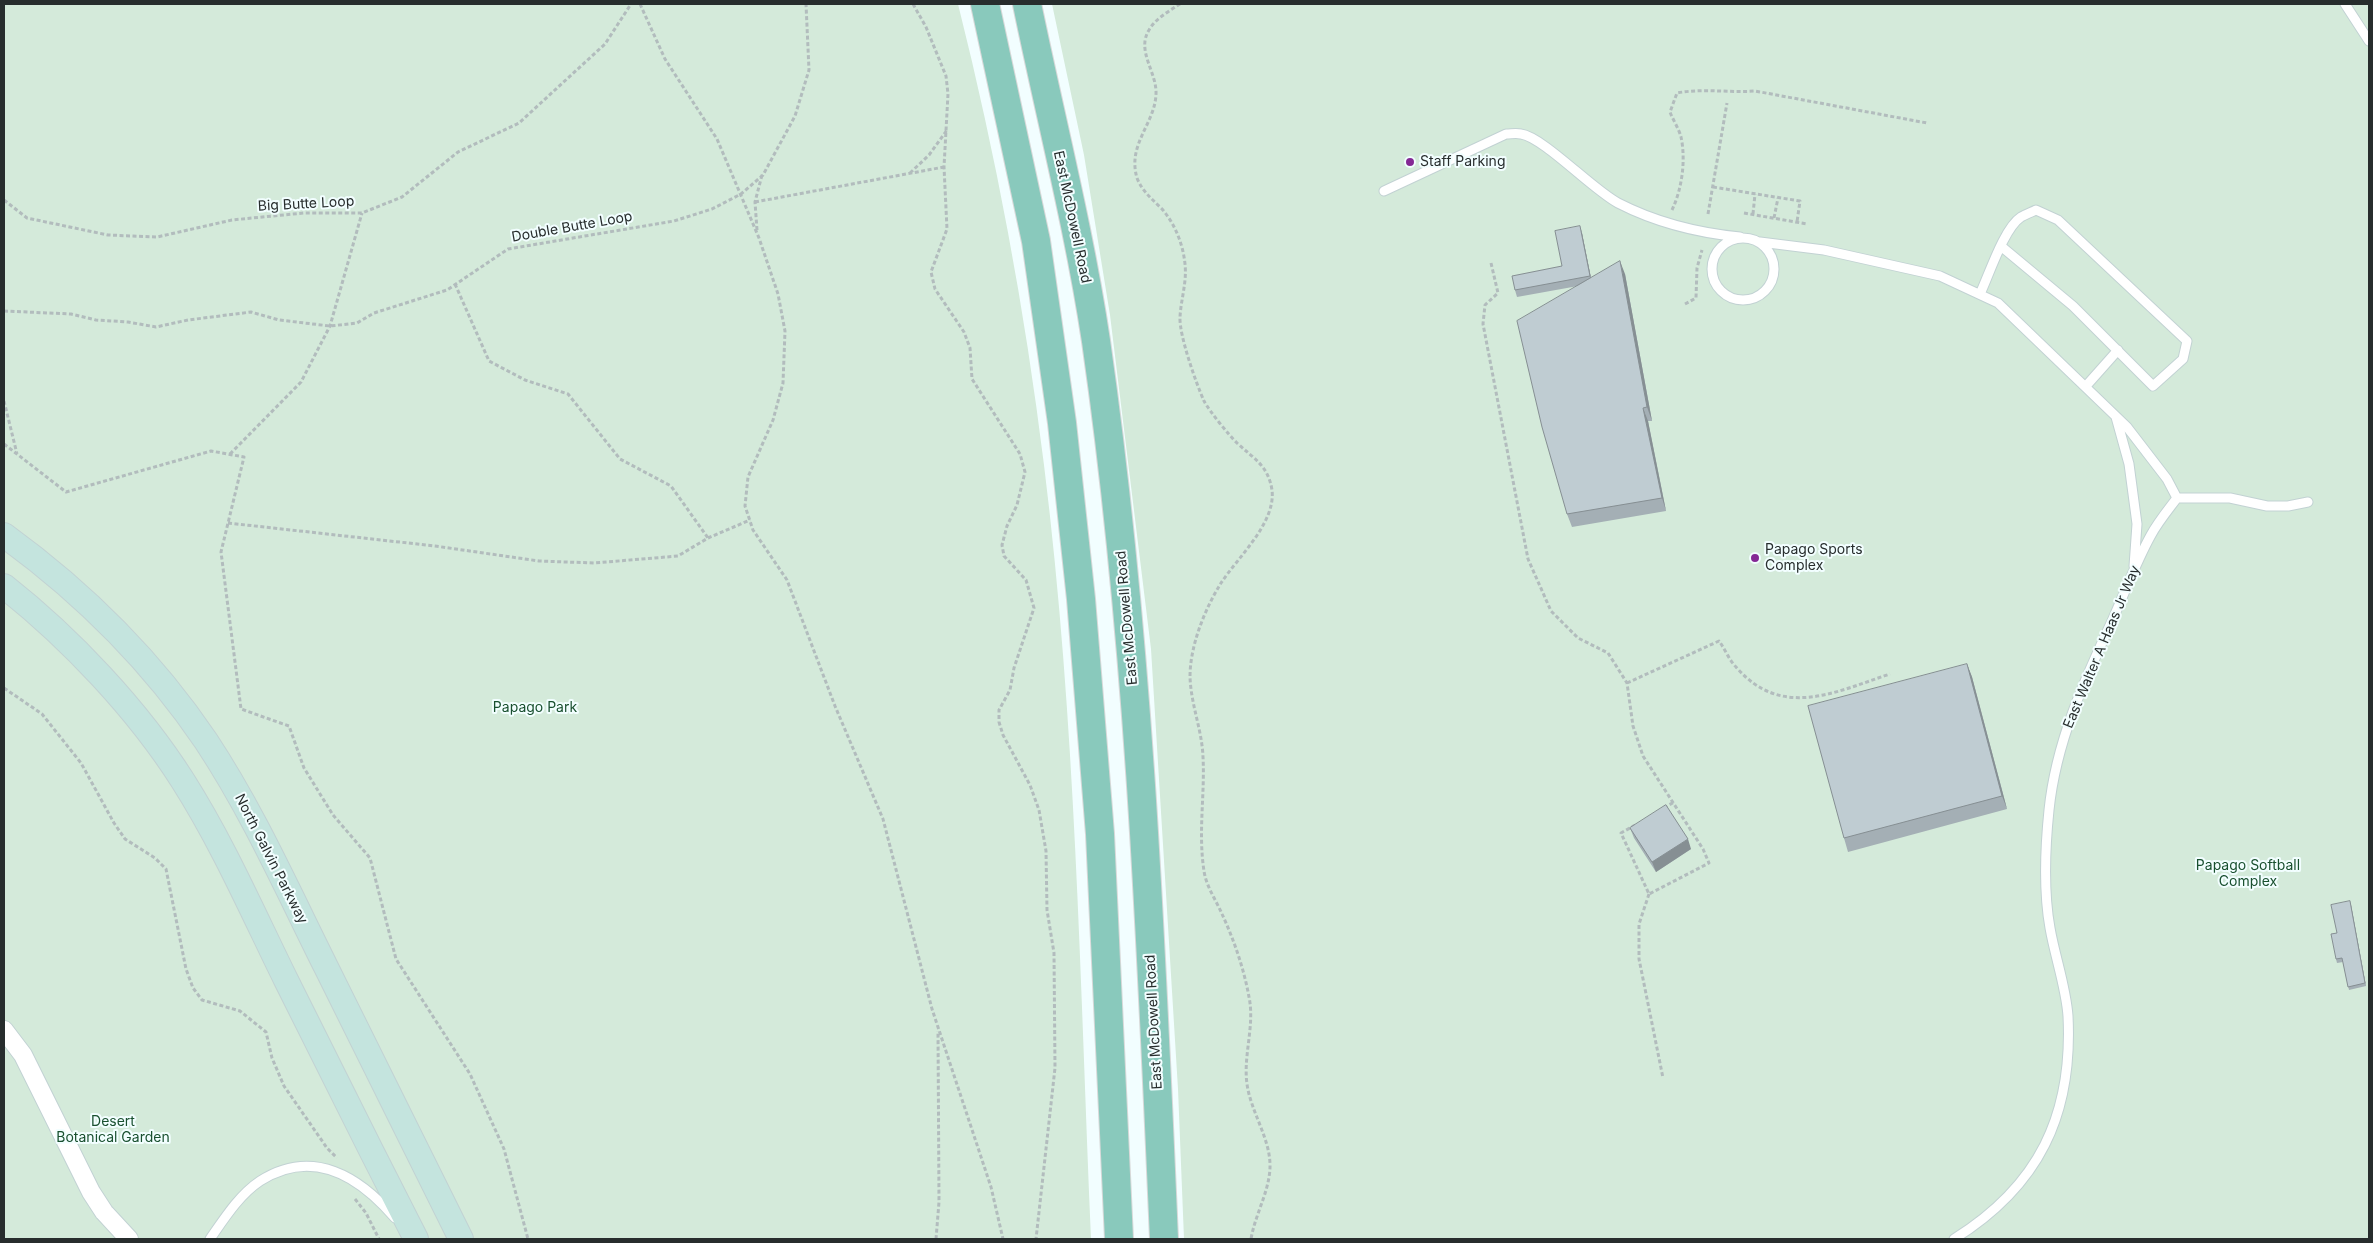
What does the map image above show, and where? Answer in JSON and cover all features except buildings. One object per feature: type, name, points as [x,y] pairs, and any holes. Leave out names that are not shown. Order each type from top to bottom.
[{"type":"main road","points":[[985,4],[1036,242],[1062,423],[1081,599],[1100,834],[1119,1239]]},
{"type":"main road","name":"East McDowell Road","points":[[1027,4],[1083,265],[1094,329],[1125,578],[1132,647],[1147,891],[1164,1239]]},
{"type":"main road","name":"North Galvin Parkway","points":[[4,535],[69,587],[96,612],[163,685],[205,741],[254,822],[461,1239]]},
{"type":"main road","points":[[4,586],[74,647],[101,676],[182,779],[222,851],[414,1239]]},
{"type":"street","points":[[4,1030],[23,1055],[91,1192],[104,1212],[129,1239]]},
{"type":"lane","points":[[2345,4],[2369,40]]},
{"type":"lane","points":[[1384,191],[1506,134],[1523,134],[1541,144],[1618,203],[1667,222],[1716,235],[1750,238],[1760,242],[1824,250],[1940,276],[1998,303],[2116,416],[2167,479],[2177,498],[2230,498],[2267,506],[2288,506],[2308,502]]},
{"type":"lane","points":[[1980,294],[2009,230],[2021,217],[2036,210],[2058,220],[2186,342],[2183,360],[2153,386],[2073,306],[2002,247]]},
{"type":"lane","points":[[1740,237],[1722,246],[1715,253],[1712,268],[1715,283],[1721,291],[1729,297],[1739,300],[1759,296],[1767,289],[1772,279],[1774,269],[1772,259],[1768,250],[1760,242]]},
{"type":"lane","points":[[2086,386],[2118,350]]},
{"type":"lane","points":[[2116,416],[2129,464],[2137,524],[2133,574]]},
{"type":"lane","name":"East Walter A Haas Jr Way","points":[[1954,1239],[2007,1199],[2019,1185],[2044,1146],[2059,1112],[2067,1072],[2068,1014],[2050,927],[2046,892],[2045,855],[2055,769],[2075,704],[2151,534],[2177,498]]},
{"type":"lane","points":[[210,1239],[238,1202],[260,1182],[292,1168],[305,1167],[330,1169],[361,1184],[378,1199],[414,1239]]},
{"type":"path","name":"Big Butte Loop","points":[[4,200],[27,218],[118,235],[157,237],[232,220],[304,213],[362,213],[402,198],[458,152],[519,123],[606,44],[631,4]]},
{"type":"path","points":[[640,4],[666,59],[717,139],[759,238],[778,294],[784,331],[783,383],[773,420],[748,477],[745,506],[753,530],[787,580],[835,706],[883,818],[938,1028],[991,1187],[1003,1239]]},
{"type":"path","name":"Double Butte Loop","points":[[4,311],[71,314],[96,320],[128,322],[156,327],[188,320],[251,312],[279,320],[330,326],[357,323],[374,313],[447,290],[508,249],[674,221],[712,209],[741,194],[763,175],[795,116],[809,70],[806,4]]},
{"type":"path","points":[[913,4],[926,27],[946,76],[948,94],[948,127],[944,167],[947,229],[931,272],[935,289],[964,332],[970,348],[972,380],[1020,454],[1025,472],[1017,505],[1007,526],[1002,545],[1004,556],[1026,580],[1034,608],[1014,668],[1010,690],[999,710],[999,722],[1003,735],[1030,785],[1039,810],[1046,851],[1047,910],[1054,953],[1055,1068],[1036,1239]]},
{"type":"path","points":[[1180,4],[1164,14],[1149,30],[1145,45],[1146,60],[1155,83],[1156,95],[1154,106],[1137,145],[1135,167],[1141,187],[1163,210],[1180,239],[1185,264],[1185,286],[1179,321],[1185,345],[1205,403],[1236,441],[1259,460],[1271,485],[1272,497],[1268,517],[1245,552],[1221,583],[1202,622],[1192,656],[1190,676],[1193,710],[1201,735],[1203,760],[1202,836],[1204,873],[1232,936],[1249,996],[1251,1013],[1246,1076],[1249,1097],[1262,1130],[1270,1166],[1267,1187],[1251,1239]]},
{"type":"path","points":[[1667,222],[1678,199],[1683,161],[1681,136],[1670,112],[1677,93],[1696,89],[1737,92],[1755,91],[1927,124]]},
{"type":"path","points":[[1708,214],[1727,103]]},
{"type":"path","points":[[910,174],[934,148],[948,127]]},
{"type":"path","points":[[755,202],[944,167]]},
{"type":"path","points":[[759,238],[755,202],[763,175]]},
{"type":"path","points":[[1713,187],[1800,201],[1797,222]]},
{"type":"path","points":[[1753,214],[1755,194]]},
{"type":"path","points":[[1774,218],[1778,198]]},
{"type":"path","points":[[229,455],[301,382],[330,326],[362,213]]},
{"type":"path","points":[[1744,213],[1807,224]]},
{"type":"path","points":[[1685,304],[1696,298],[1697,268],[1702,250]]},
{"type":"path","points":[[1492,263],[1498,293],[1485,305],[1483,324],[1528,559],[1551,611],[1578,638],[1608,653],[1627,683],[1632,726],[1643,756],[1703,849],[1709,863],[1649,894]]},
{"type":"path","points":[[455,284],[489,361],[525,380],[568,394],[620,459],[671,486],[708,538]]},
{"type":"path","points":[[4,401],[18,456]]},
{"type":"path","points":[[4,444],[66,492],[211,452],[244,458],[221,552],[241,709],[289,726],[304,768],[332,815],[370,858],[396,960],[470,1074],[504,1148],[528,1239]]},
{"type":"path","points":[[228,523],[435,546],[539,560],[594,563],[678,556],[708,538],[750,520]]},
{"type":"path","points":[[1627,683],[1719,641],[1736,667],[1757,687],[1781,698],[1822,696],[1890,674]]},
{"type":"path","points":[[4,688],[42,714],[82,763],[125,840],[155,858],[166,869],[186,969],[193,988],[202,1000],[240,1011],[266,1032],[272,1058],[284,1086],[327,1148],[337,1156],[339,1162]]},
{"type":"path","points":[[1659,811],[1674,802]]},
{"type":"path","points":[[1644,820],[1621,833],[1649,894],[1639,924],[1639,959],[1664,1078]]},
{"type":"path","points":[[936,1239],[939,1202],[938,1028]]},
{"type":"path","points":[[353,1197],[366,1213],[379,1239]]},
{"type":"green space","name":"Papago Park","points":[[4,4],[958,4],[985,118],[1008,233],[1028,349],[1055,561],[1070,755],[1080,948],[1091,1239],[4,1239]]},
{"type":"green space","name":"Papago Sports Complex","points":[[1052,4],[2369,4],[2369,1239],[1184,1239],[1178,1089],[1151,649],[1110,315],[1084,155]]},
{"type":"place","name":"Staff Parking","points":[[1410,162]]},
{"type":"place","name":"Papago Sports Complex","points":[[1755,558]]},
{"type":"park label","name":"Papago Softball Complex","points":[[2248,874]]},
{"type":"park label","name":"Desert Botanical Garden","points":[[113,1130]]}]
